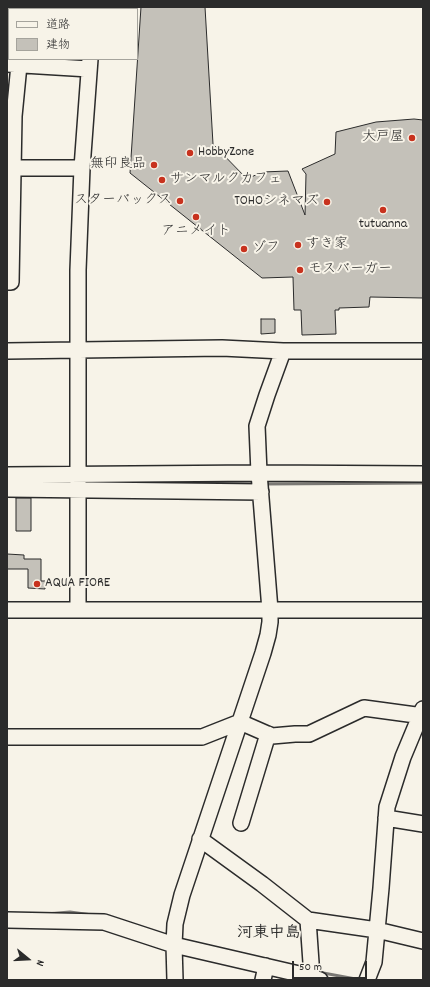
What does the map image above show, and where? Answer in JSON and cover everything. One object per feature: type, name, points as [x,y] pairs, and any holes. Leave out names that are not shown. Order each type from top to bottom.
[{"type":"street","points":[[7,282],[11,282],[13,168],[11,116],[13,64],[90,64],[82,168],[78,270],[78,610]]},
{"type":"street","points":[[13,168],[82,168]]},
{"type":"street","points":[[7,351],[222,348],[283,351],[423,351]]},
{"type":"street","points":[[175,980],[175,924],[182,895],[268,635],[270,610],[259,473],[258,426],[267,395],[283,351]]},
{"type":"street","points":[[7,475],[259,473],[423,474]]},
{"type":"street","points":[[7,489],[261,492]]},
{"type":"street","points":[[7,610],[423,610]]},
{"type":"street","points":[[7,737],[202,737],[240,722],[272,736],[309,734],[364,708],[422,714],[403,757],[387,807],[374,962],[367,980]]},
{"type":"street","points":[[240,823],[268,734]]},
{"type":"street","points":[[386,818],[423,824]]},
{"type":"street","points":[[200,839],[308,920],[377,930],[423,941]]},
{"type":"street","points":[[7,920],[104,922],[264,973],[316,979],[308,920]]},
{"type":"building","points":[[141,7],[205,7],[213,144],[247,179],[262,172],[288,171],[305,215],[306,174],[302,169],[335,154],[336,132],[376,122],[414,119],[423,120],[423,298],[370,297],[369,307],[339,308],[339,310],[335,310],[336,334],[302,335],[301,310],[294,310],[293,277],[262,278],[130,173]]},
{"type":"building","points":[[261,319],[275,319],[275,333],[261,334]]},
{"type":"building","points":[[16,498],[31,498],[31,531],[16,531]]},
{"type":"building","points":[[7,554],[24,555],[24,559],[41,559],[41,581],[45,581],[45,589],[28,588],[28,569],[7,569]]},
{"type":"waterway","points":[[149,483],[255,484]]},
{"type":"waterway","points":[[265,484],[423,483]]},
{"type":"waterway","points":[[46,914],[70,912],[92,915]]},
{"type":"waterway","points":[[318,972],[361,980]]},
{"type":"place","name":"大戸屋","points":[[412,138]]},
{"type":"place","name":"HobbyZone","points":[[190,153]]},
{"type":"place","name":"無印良品","points":[[154,165]]},
{"type":"place","name":"サンマルクカフェ","points":[[162,180]]},
{"type":"place","name":"スターバックス","points":[[180,201]]},
{"type":"place","name":"TOHOシネマズ","points":[[327,202]]},
{"type":"place","name":"tutuanna","points":[[383,210]]},
{"type":"place","name":"アニメイト","points":[[196,217]]},
{"type":"place","name":"すき家","points":[[298,245]]},
{"type":"place","name":"ゾフ","points":[[244,249]]},
{"type":"place","name":"モスバーガー","points":[[300,270]]},
{"type":"place","name":"AQUA FIORE","points":[[37,584]]},
{"type":"district","name":"河東中島","points":[[269,935]]}]
